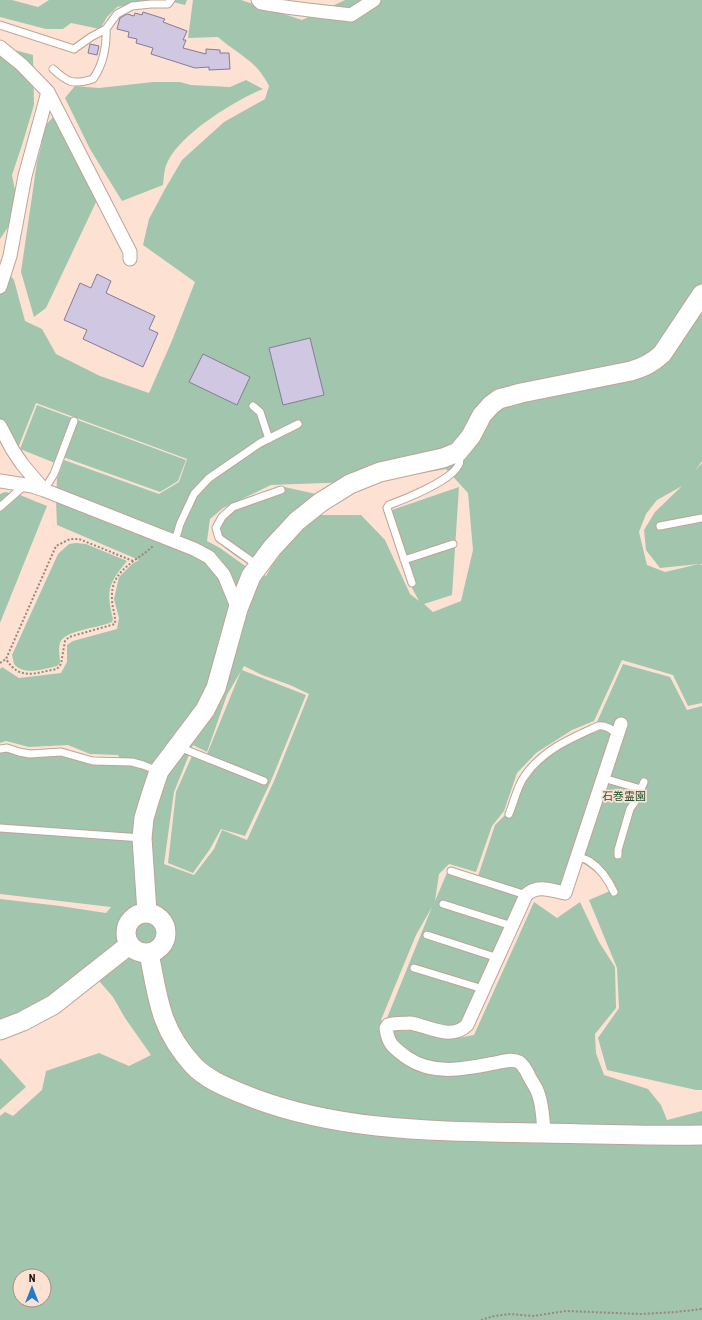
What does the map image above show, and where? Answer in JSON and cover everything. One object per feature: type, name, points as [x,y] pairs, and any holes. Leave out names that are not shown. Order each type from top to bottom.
[{"type":"street","points":[[258,0],[261,3],[286,8],[351,15],[374,0]]},
{"type":"street","points":[[0,47],[22,65],[48,92],[130,252],[130,258]]},
{"type":"street","points":[[0,287],[10,256],[25,176],[48,92]]},
{"type":"street","points":[[147,912],[142,838],[144,818],[159,771],[205,710],[216,688],[238,609],[251,576],[272,548],[297,521],[321,502],[350,484],[380,472],[443,458],[458,452],[471,436],[482,415],[499,399],[644,367],[662,354],[702,294]]},
{"type":"street","points":[[0,426],[12,450],[44,490]]},
{"type":"street","points":[[0,481],[44,490],[175,541],[209,557],[224,575],[238,609]]},
{"type":"street","points":[[544,1133],[538,1093],[525,1068],[520,1062],[513,1060],[449,1070],[431,1068],[413,1062],[390,1043],[386,1028],[388,1025],[409,1023],[455,1033],[462,1031],[467,1025],[526,895],[532,890],[540,889],[565,893],[619,729]]},
{"type":"street","points":[[147,912],[159,917],[166,928],[166,935],[160,947],[149,953],[138,952],[129,945],[125,934],[128,923],[136,914],[147,912]]},
{"type":"street","points":[[0,1030],[23,1021],[53,1005],[129,945]]},
{"type":"street","points":[[149,953],[159,1006],[165,1024],[175,1042],[194,1066],[220,1085],[261,1102],[331,1120],[395,1129],[649,1136],[702,1135]]},
{"type":"lane","points":[[0,25],[74,49],[91,37],[100,34],[106,29],[117,14],[132,6],[168,4],[171,0]]},
{"type":"lane","points":[[52,69],[70,82],[78,83],[93,79],[99,70],[107,41],[106,29]]},
{"type":"lane","points":[[253,406],[260,412],[269,439]]},
{"type":"lane","points":[[44,490],[54,474],[74,421]]},
{"type":"lane","points":[[175,541],[180,524],[194,494],[209,478],[260,443],[298,424]]},
{"type":"lane","points":[[412,583],[387,508],[389,505],[446,478],[457,470],[460,463],[458,452]]},
{"type":"lane","points":[[0,507],[25,485]]},
{"type":"lane","points":[[259,566],[219,538],[216,528],[222,517],[233,507],[281,490]]},
{"type":"lane","points":[[660,526],[702,518]]},
{"type":"lane","points":[[404,560],[453,544]]},
{"type":"lane","points":[[509,814],[524,777],[541,757],[567,740],[598,726],[619,729]]},
{"type":"lane","points":[[177,746],[264,781]]},
{"type":"lane","points":[[0,749],[7,748],[30,754],[61,752],[101,762],[132,762],[159,771]]},
{"type":"lane","points":[[603,778],[641,789]]},
{"type":"lane","points":[[618,855],[618,850],[630,809],[644,782]]},
{"type":"lane","points":[[0,828],[142,838]]},
{"type":"lane","points":[[577,856],[590,861],[609,882],[614,892]]},
{"type":"lane","points":[[451,870],[526,895]]},
{"type":"lane","points":[[443,904],[512,926]]},
{"type":"lane","points":[[427,935],[498,958]]},
{"type":"lane","points":[[414,968],[484,989]]},
{"type":"path","points":[[6,659],[10,666],[16,671],[25,674],[57,669],[61,664],[65,641],[69,637],[115,624],[116,619],[111,598],[117,576],[144,554],[162,536]]},
{"type":"path","points":[[0,663],[6,659],[56,546],[70,539],[78,539],[134,561]]},
{"type":"path","points":[[481,1320],[494,1316],[510,1314],[533,1316],[566,1311],[641,1314],[702,1309]]},
{"type":"green space","points":[[0,0],[12,0],[38,7],[49,0],[151,0],[117,7],[107,17],[100,29],[71,23],[63,29],[46,29],[0,17]]},
{"type":"green space","points":[[151,0],[187,0],[185,5],[169,1]]},
{"type":"green space","name":"石巻霊園","points":[[193,0],[241,0],[302,20],[345,0],[702,0],[702,461],[695,471],[702,463],[702,564],[699,564],[702,565],[702,703],[688,706],[673,675],[622,660],[594,721],[572,730],[536,753],[517,773],[504,811],[492,826],[476,872],[449,864],[439,874],[435,901],[449,868],[478,876],[495,825],[506,814],[520,776],[539,755],[560,740],[597,722],[623,664],[670,677],[687,710],[702,706],[702,1090],[696,1090],[607,1070],[598,1038],[619,1008],[617,968],[589,900],[610,891],[597,873],[579,861],[567,898],[540,893],[531,896],[453,1037],[458,1038],[474,1035],[534,902],[557,918],[580,902],[599,942],[615,967],[616,1008],[595,1034],[596,1053],[604,1075],[648,1089],[661,1105],[667,1120],[702,1111],[702,1320],[0,1320],[0,1116],[5,1112],[13,1116],[42,1090],[46,1071],[99,1053],[129,1066],[151,1055],[125,1018],[113,997],[86,966],[50,995],[24,1010],[0,1019],[0,899],[106,913],[111,907],[0,894],[0,746],[92,759],[120,759],[118,755],[90,754],[68,745],[29,747],[6,741],[0,743],[0,669],[2,667],[19,678],[61,673],[67,662],[67,645],[73,641],[117,629],[119,618],[114,599],[119,577],[132,564],[139,560],[57,525],[57,479],[64,460],[159,494],[179,482],[187,459],[36,403],[18,448],[0,443],[0,263],[14,280],[25,321],[42,329],[56,354],[100,376],[149,393],[195,282],[143,245],[149,219],[182,160],[224,122],[265,99],[269,86],[257,68],[218,37],[188,38]],"holes":[[[446,469],[468,493],[473,550],[461,601],[433,612],[424,604],[452,595],[459,487],[386,512],[411,586],[419,601],[410,594],[385,540],[361,515],[320,515],[293,538],[274,561],[266,576],[248,568],[220,548],[207,541],[210,519],[223,508],[271,485],[377,481]],[[682,486],[655,512],[644,530],[646,550],[660,568],[699,564],[665,572],[647,565],[639,532],[646,514],[657,500]],[[244,666],[309,694],[274,781],[247,840],[222,830],[214,849],[194,875],[164,864],[174,792],[193,745],[207,752],[227,695],[241,671],[207,754],[195,749],[176,792],[168,863],[193,873],[210,849],[221,829],[245,836],[271,781],[306,695],[242,670]],[[432,907],[387,1018],[410,1026],[413,1030],[403,1031],[381,1020],[416,935]]]},
{"type":"green space","points":[[0,46],[33,55],[34,105],[12,175],[19,211],[0,239]]},
{"type":"green space","points":[[246,80],[263,89],[238,101],[210,119],[185,140],[175,150],[167,164],[164,173],[163,185],[122,201],[90,149],[65,98],[75,86],[99,88],[153,82],[180,82],[191,85],[230,87]]},
{"type":"green space","points":[[55,115],[69,148],[97,200],[46,308],[34,317],[21,272],[37,162],[42,143],[41,130]]},
{"type":"green space","points":[[37,405],[186,460],[178,481],[160,492],[63,457],[60,465],[20,449]]},
{"type":"green space","points":[[280,486],[316,494],[249,565],[223,546],[213,532],[213,524],[218,516],[229,507]]},
{"type":"green space","points":[[5,492],[20,495],[47,506],[0,623],[0,494]]},
{"type":"green space","points":[[69,544],[86,544],[127,561],[112,582],[110,588],[109,594],[113,619],[112,622],[75,632],[63,639],[59,645],[60,663],[57,666],[34,671],[18,668],[14,664],[12,655],[58,554]]},
{"type":"green space","points":[[0,1058],[26,1087],[0,1110]]},
{"type":"building","points":[[143,12],[165,19],[163,22],[187,31],[183,40],[186,40],[183,48],[206,54],[206,49],[220,50],[220,53],[229,53],[230,69],[209,70],[209,67],[195,68],[151,54],[153,48],[136,43],[137,39],[128,37],[129,32],[117,29],[120,18],[127,14],[134,16],[135,13],[142,15]]},
{"type":"building","points":[[90,44],[99,46],[97,55],[88,53]]},
{"type":"building","points":[[97,274],[111,281],[106,293],[155,316],[149,329],[158,333],[143,367],[83,339],[87,330],[64,320],[80,283],[91,288]]},
{"type":"building","points":[[310,338],[324,395],[283,405],[269,348]]},
{"type":"building","points":[[203,354],[250,377],[237,405],[189,382]]}]
